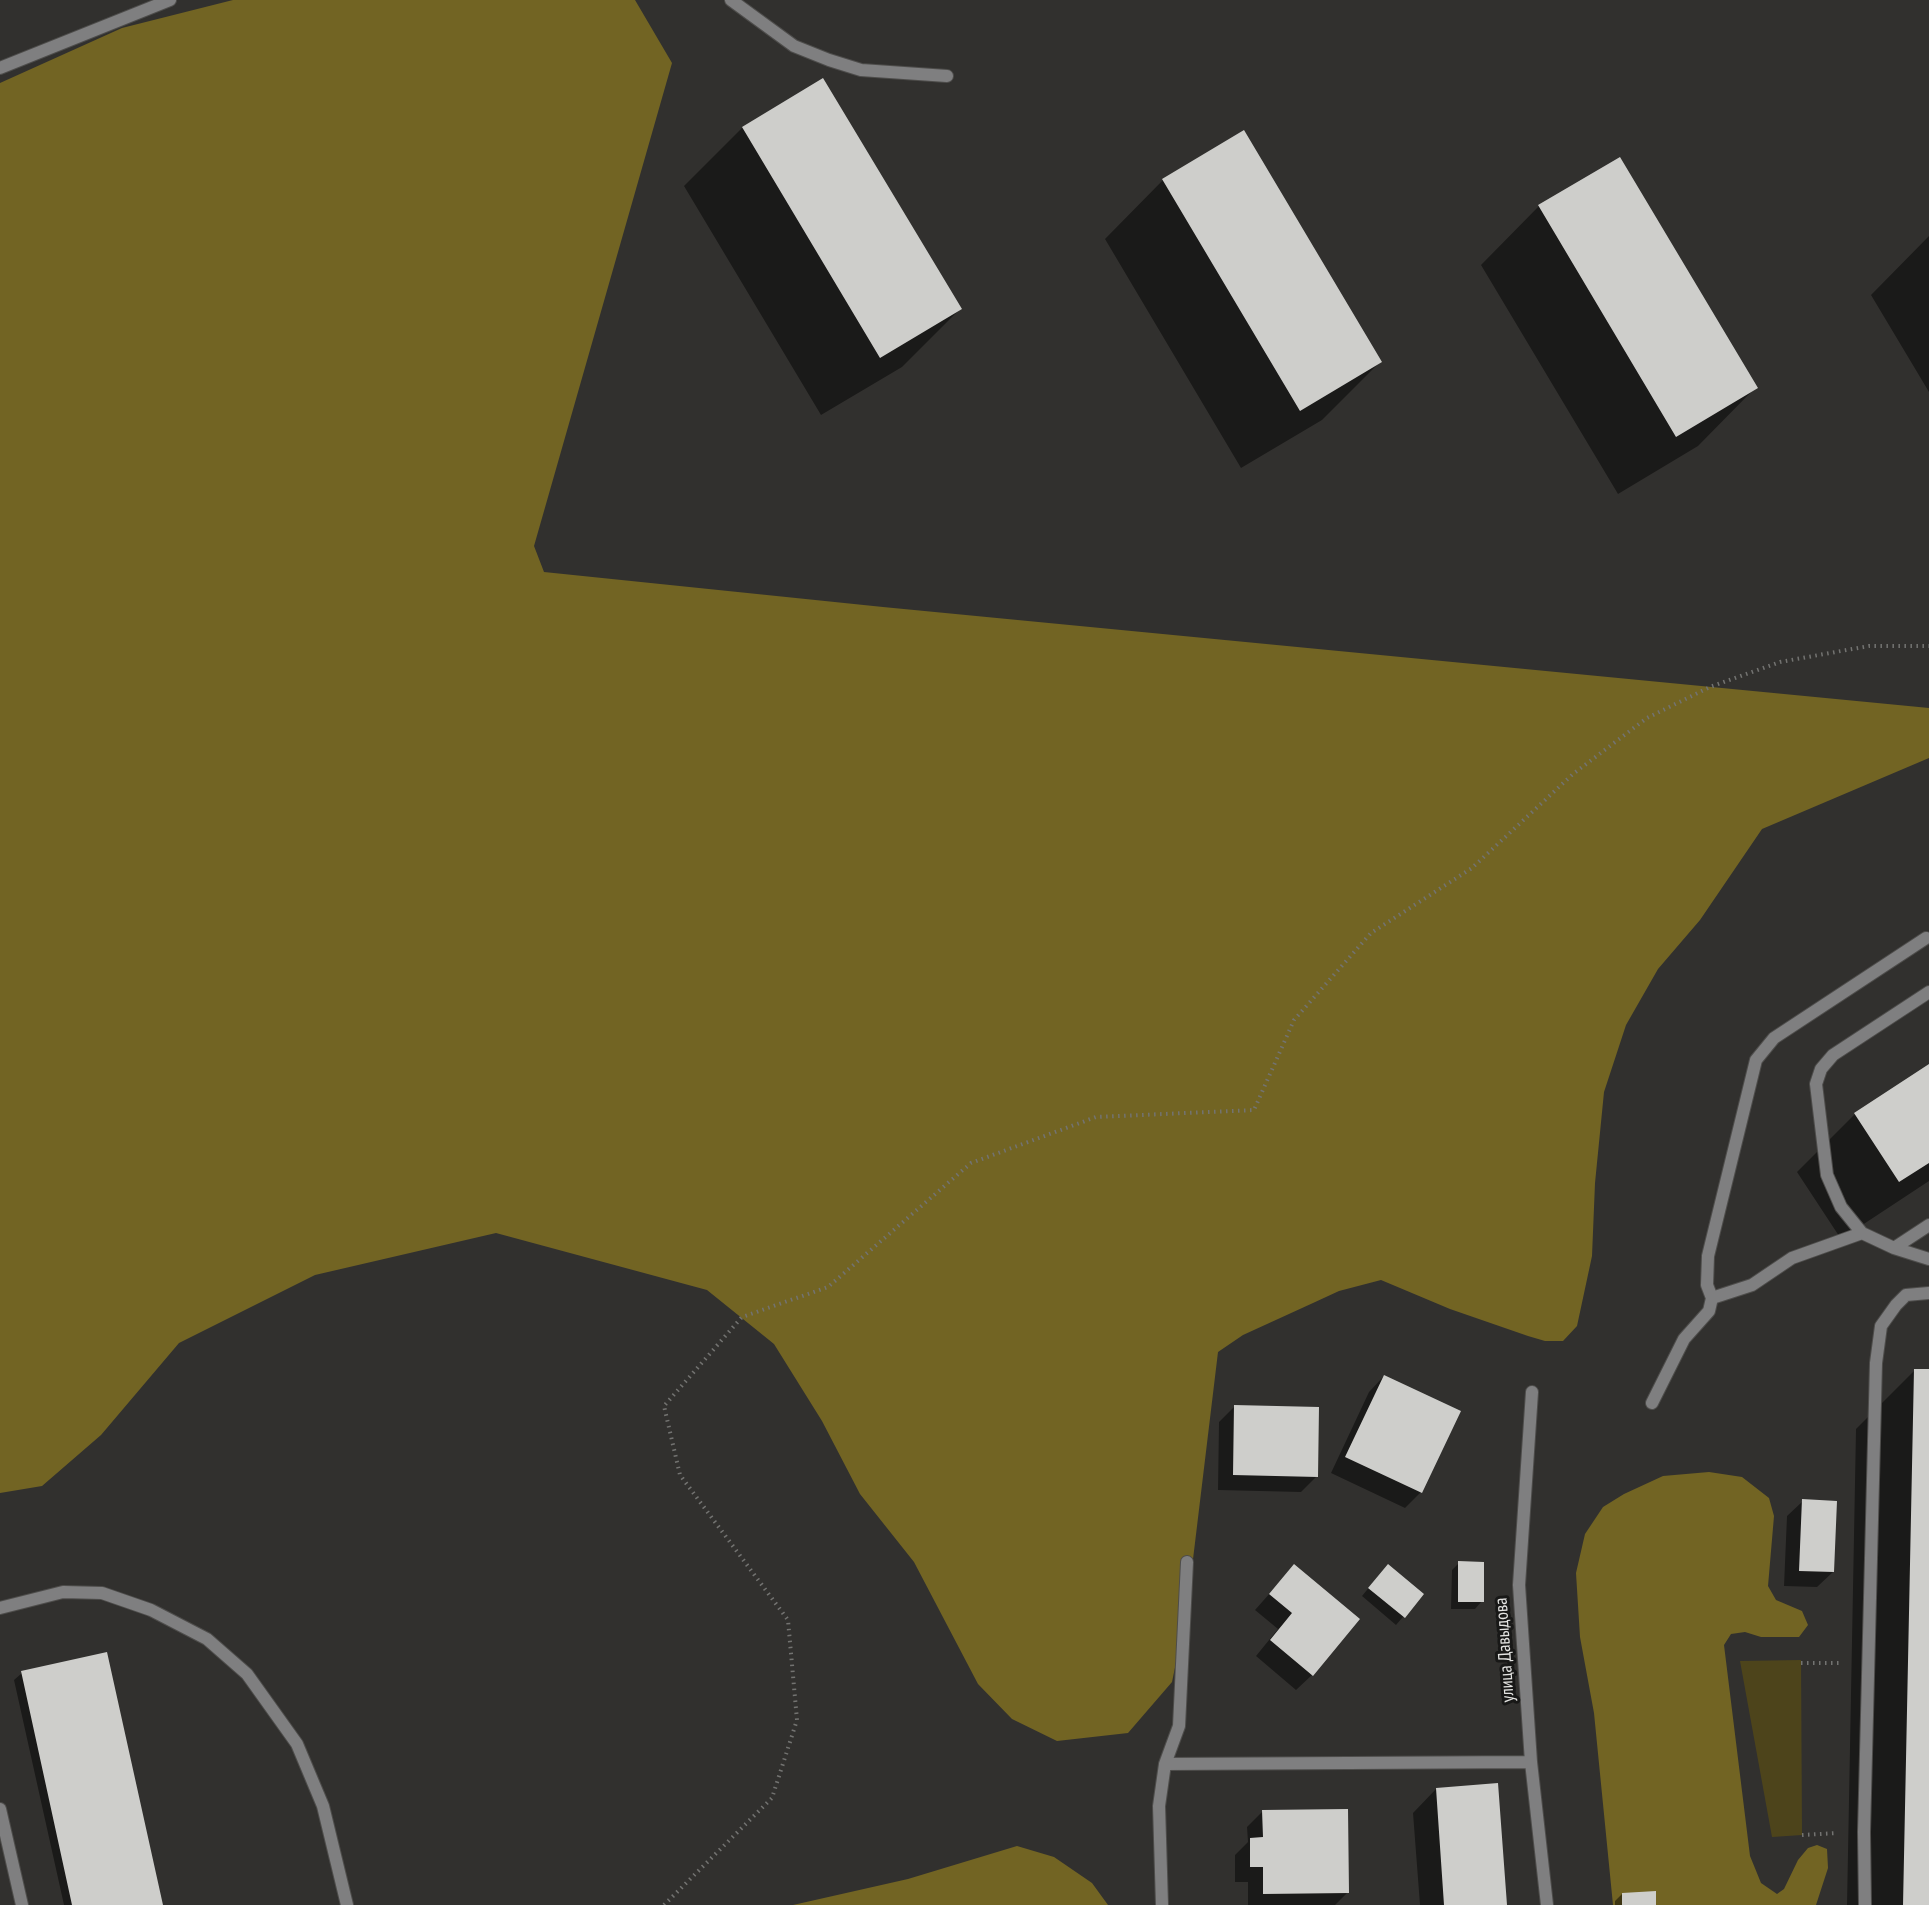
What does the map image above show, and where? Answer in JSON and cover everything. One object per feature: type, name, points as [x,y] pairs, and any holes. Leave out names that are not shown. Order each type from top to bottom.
[{"type":"lane","points":[[0,68],[170,0]]},
{"type":"lane","points":[[731,0],[794,46],[829,60],[861,70],[947,76]]},
{"type":"lane","points":[[1652,1403],[1684,1339],[1709,1311],[1712,1298],[1707,1285],[1707,1256],[1756,1060],[1774,1038],[1926,938]]},
{"type":"lane","points":[[1929,992],[1833,1055],[1821,1068],[1816,1084],[1827,1175],[1841,1207],[1862,1233],[1894,1248],[1929,1259]]},
{"type":"lane","points":[[1894,1248],[1929,1226]]},
{"type":"lane","points":[[1712,1298],[1752,1285],[1792,1258],[1862,1233]]},
{"type":"lane","points":[[1865,1905],[1864,1832],[1876,1363],[1881,1326],[1906,1294],[1929,1293]]},
{"type":"lane","name":"улица Давыдова","points":[[1532,1392],[1519,1585],[1531,1762],[1547,1905]]},
{"type":"lane","points":[[1162,1905],[1159,1806],[1165,1764],[1179,1726],[1187,1562]]},
{"type":"lane","points":[[0,1608],[63,1592],[102,1593],[151,1610],[207,1639],[247,1674],[297,1744],[323,1806],[347,1905]]},
{"type":"lane","points":[[1165,1764],[1531,1762]]},
{"type":"lane","points":[[0,1809],[22,1905]]},
{"type":"path","points":[[664,1905],[772,1798],[797,1720],[788,1620],[680,1475],[664,1406],[742,1317],[828,1287],[971,1163],[1096,1117],[1254,1110],[1294,1020],[1371,933],[1472,868],[1573,774],[1647,718],[1710,687],[1780,662],[1869,646],[1929,646]]},
{"type":"path","points":[[1802,1663],[1868,1662]]},
{"type":"path","points":[[1802,1835],[1864,1832]]},
{"type":"shaded area","points":[[233,0],[635,0],[672,63],[534,546],[544,572],[1929,708],[1929,758],[1762,829],[1700,920],[1658,969],[1626,1025],[1604,1092],[1595,1183],[1592,1256],[1577,1326],[1563,1341],[1545,1341],[1528,1336],[1450,1309],[1381,1280],[1339,1291],[1243,1335],[1218,1352],[1187,1609],[1172,1682],[1128,1733],[1057,1741],[1012,1719],[978,1684],[914,1562],[860,1494],[822,1421],[774,1344],[707,1290],[496,1233],[315,1275],[179,1343],[101,1435],[42,1486],[0,1493],[0,83],[122,28]]},
{"type":"shaded area","points":[[1709,1472],[1742,1477],[1769,1498],[1774,1516],[1768,1586],[1776,1600],[1802,1611],[1808,1625],[1799,1637],[1761,1637],[1745,1632],[1731,1634],[1724,1645],[1750,1856],[1761,1883],[1777,1894],[1784,1889],[1798,1860],[1808,1848],[1817,1845],[1827,1849],[1828,1868],[1816,1905],[1613,1905],[1594,1713],[1580,1637],[1576,1573],[1585,1534],[1603,1507],[1624,1494],[1663,1476]]},
{"type":"shaded area","points":[[1801,1660],[1802,1835],[1772,1837],[1740,1661]]},
{"type":"shaded area","points":[[1017,1846],[1054,1857],[1092,1883],[1108,1905],[793,1905],[908,1879]]},
{"type":"building","points":[[823,78],[962,309],[880,358],[742,127]]},
{"type":"building","points":[[1244,130],[1382,362],[1300,411],[1162,179]]},
{"type":"building","points":[[1620,157],[1758,388],[1676,437],[1538,205]]},
{"type":"building","points":[[1929,1064],[1929,1163],[1899,1182],[1854,1113]]},
{"type":"building","points":[[1914,1369],[1929,1369],[1929,1905],[1903,1905]]},
{"type":"building","points":[[1384,1375],[1461,1411],[1422,1493],[1345,1457]]},
{"type":"building","points":[[1234,1405],[1319,1407],[1318,1477],[1233,1475]]},
{"type":"building","points":[[1802,1499],[1837,1501],[1834,1572],[1799,1571]]},
{"type":"building","points":[[1458,1561],[1484,1562],[1484,1602],[1458,1602]]},
{"type":"building","points":[[1294,1564],[1360,1619],[1313,1676],[1270,1640],[1292,1613],[1269,1594]]},
{"type":"building","points":[[1388,1564],[1424,1594],[1405,1618],[1368,1588]]},
{"type":"building","points":[[107,1652],[163,1905],[72,1905],[21,1671]]},
{"type":"building","points":[[1498,1783],[1507,1905],[1444,1905],[1436,1788]]},
{"type":"building","points":[[1348,1809],[1349,1893],[1263,1894],[1263,1867],[1250,1867],[1250,1838],[1263,1837],[1262,1810]]},
{"type":"building","points":[[1656,1891],[1656,1905],[1622,1905],[1622,1893]]}]
